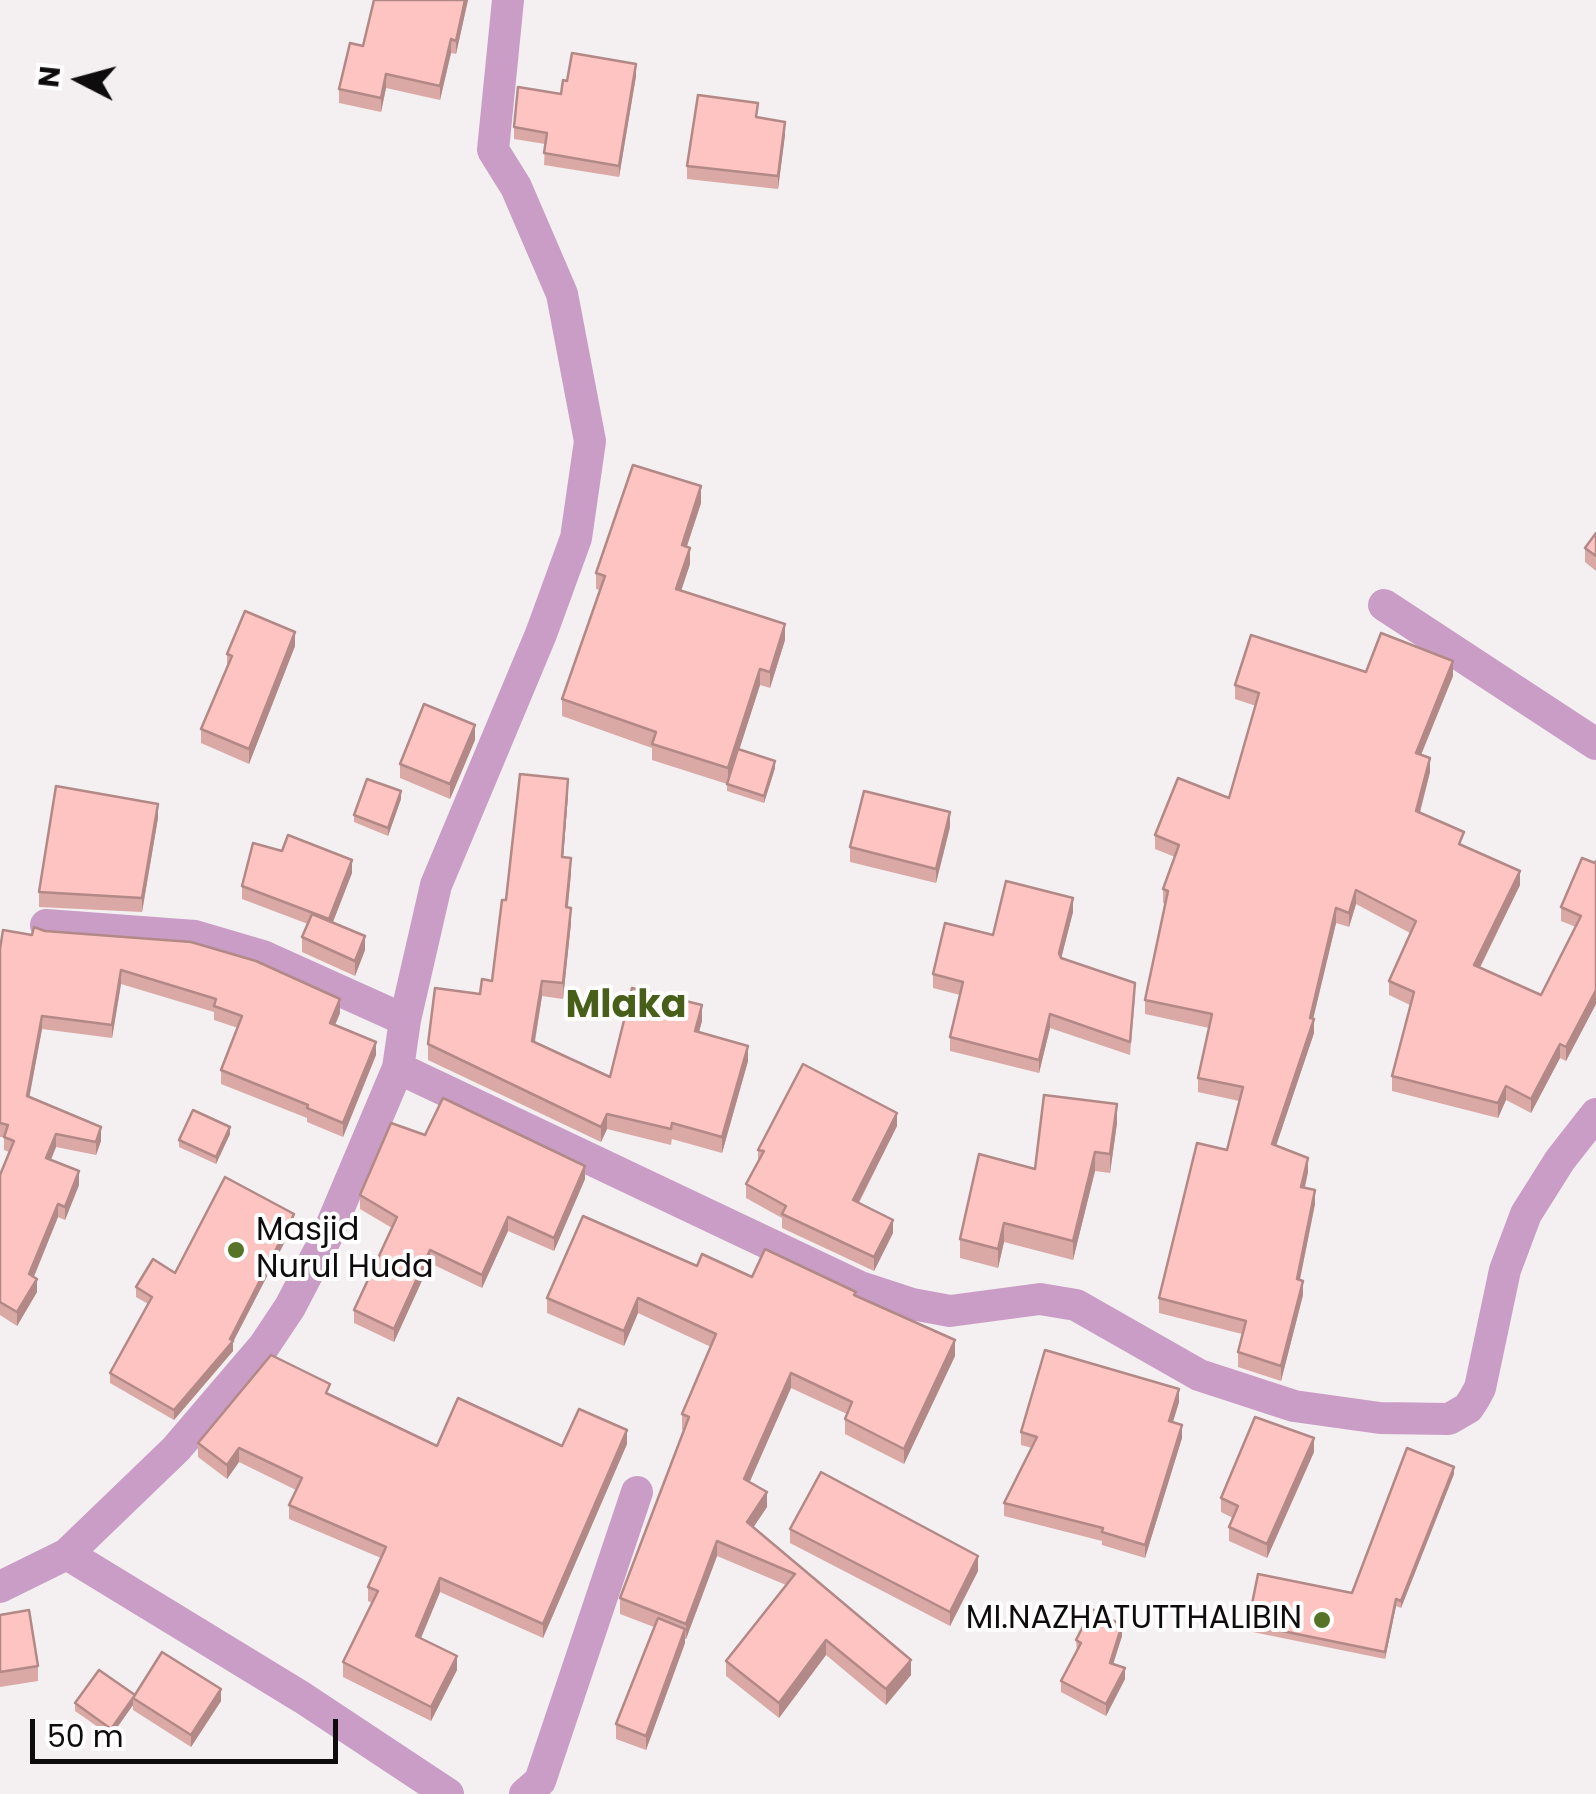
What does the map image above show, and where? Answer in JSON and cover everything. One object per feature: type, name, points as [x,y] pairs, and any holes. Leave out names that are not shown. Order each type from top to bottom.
[{"type":"street","points":[[0,1587],[67,1554],[176,1449],[264,1346],[290,1307],[326,1236],[398,1068],[436,885],[542,634],[576,538],[590,441],[562,294],[516,186],[493,150],[508,0]]},
{"type":"street","points":[[1384,605],[1596,744]]},
{"type":"street","points":[[46,925],[195,936],[263,956],[405,1020]]},
{"type":"street","points":[[398,1068],[860,1287],[912,1304],[950,1311],[1040,1299],[1076,1306],[1199,1375],[1294,1406],[1380,1418],[1449,1418],[1468,1408],[1480,1388],[1505,1270],[1526,1214],[1560,1160],[1596,1114]]},
{"type":"street","points":[[525,1794],[540,1781],[637,1492]]},
{"type":"street","points":[[67,1554],[303,1698],[448,1794]]},
{"type":"building","points":[[374,0],[465,0],[440,86],[386,74],[381,98],[339,89],[350,43],[363,46]]},
{"type":"building","points":[[572,53],[636,64],[619,166],[544,153],[547,133],[514,127],[518,87],[561,94]]},
{"type":"building","points":[[698,95],[758,103],[756,117],[785,122],[778,176],[687,166]]},
{"type":"building","points":[[633,465],[701,486],[682,545],[690,548],[676,589],[785,624],[770,672],[760,669],[728,768],[652,744],[656,732],[562,699],[605,576],[596,573]]},
{"type":"building","points":[[1596,533],[1596,556],[1585,548]]},
{"type":"building","points":[[245,611],[295,632],[249,749],[201,729],[232,656],[227,654]]},
{"type":"building","points":[[1381,633],[1453,661],[1416,753],[1430,758],[1416,811],[1464,832],[1459,844],[1520,871],[1474,965],[1541,995],[1581,916],[1561,907],[1582,858],[1596,861],[1596,990],[1566,1047],[1560,1044],[1531,1099],[1506,1086],[1498,1103],[1392,1076],[1414,992],[1389,981],[1416,921],[1356,890],[1349,913],[1336,908],[1310,1018],[1314,1019],[1272,1144],[1308,1158],[1301,1187],[1315,1190],[1297,1279],[1303,1281],[1281,1366],[1238,1352],[1246,1321],[1159,1298],[1197,1143],[1227,1150],[1243,1087],[1198,1078],[1212,1014],[1145,1000],[1168,891],[1163,889],[1179,845],[1155,835],[1178,778],[1229,798],[1259,693],[1235,685],[1251,635],[1366,672]]},
{"type":"building","points":[[424,704],[475,725],[450,784],[400,764]]},
{"type":"building","points":[[738,749],[775,761],[764,796],[727,784]]},
{"type":"building","points":[[520,774],[568,779],[562,857],[571,858],[566,907],[571,908],[563,983],[542,981],[532,1041],[610,1077],[632,988],[702,1005],[695,1031],[748,1046],[722,1137],[672,1123],[671,1129],[607,1114],[601,1127],[428,1044],[435,988],[480,994],[482,979],[492,981],[502,900],[506,900]]},
{"type":"building","points":[[367,779],[401,791],[388,828],[354,815]]},
{"type":"building","points":[[56,786],[158,804],[142,898],[39,892]]},
{"type":"building","points":[[864,791],[950,812],[936,869],[850,847]]},
{"type":"building","points":[[288,835],[352,860],[329,919],[242,886],[253,843],[282,851]]},
{"type":"building","points":[[1006,881],[1073,898],[1059,953],[1061,958],[1135,983],[1130,1042],[1050,1014],[1039,1060],[950,1037],[963,982],[933,974],[945,923],[993,935]]},
{"type":"building","points":[[312,914],[365,936],[355,961],[302,937]]},
{"type":"building","points":[[34,927],[191,942],[256,961],[340,999],[330,1023],[376,1042],[343,1123],[221,1070],[242,1016],[214,1006],[216,999],[121,970],[112,1025],[42,1016],[27,1096],[101,1127],[96,1142],[56,1134],[46,1158],[79,1171],[65,1207],[58,1204],[29,1274],[37,1279],[17,1312],[0,1302],[0,1175],[14,1141],[4,1137],[8,1125],[0,1123],[0,949],[3,930],[32,935]]},
{"type":"building","points":[[803,1064],[897,1113],[853,1200],[893,1220],[874,1257],[782,1214],[786,1206],[746,1184],[764,1151],[758,1150]]},
{"type":"building","points":[[1044,1095],[1117,1104],[1110,1154],[1095,1152],[1073,1241],[1004,1223],[998,1249],[960,1239],[979,1154],[1035,1169]]},
{"type":"building","points":[[443,1098],[585,1166],[554,1238],[508,1217],[482,1275],[430,1250],[394,1329],[354,1310],[397,1217],[360,1195],[391,1123],[425,1135]]},
{"type":"building","points":[[193,1110],[230,1127],[216,1157],[179,1140]]},
{"type":"building","points":[[225,1177],[294,1214],[230,1339],[233,1341],[174,1410],[110,1373],[152,1297],[136,1287],[153,1259],[175,1273]]},
{"type":"building","points":[[583,1216],[697,1266],[702,1254],[752,1277],[765,1249],[856,1292],[854,1295],[955,1340],[904,1449],[845,1419],[852,1402],[791,1373],[744,1479],[767,1492],[747,1522],[911,1660],[886,1689],[826,1640],[779,1703],[726,1661],[795,1574],[717,1541],[686,1624],[620,1598],[689,1417],[682,1414],[716,1334],[638,1298],[624,1331],[547,1298]]},
{"type":"building","points":[[1045,1350],[1179,1389],[1169,1421],[1182,1425],[1145,1545],[1102,1532],[1103,1528],[1004,1503],[1037,1437],[1021,1432]]},
{"type":"building","points":[[271,1355],[330,1384],[326,1393],[437,1446],[458,1398],[562,1446],[579,1409],[627,1430],[543,1624],[440,1578],[416,1636],[457,1656],[431,1707],[343,1662],[378,1591],[368,1587],[386,1547],[289,1505],[302,1478],[239,1448],[227,1465],[198,1443]]},
{"type":"building","points":[[1255,1417],[1314,1438],[1267,1544],[1229,1527],[1238,1506],[1221,1498]]},
{"type":"building","points":[[1407,1448],[1454,1467],[1401,1601],[1396,1599],[1385,1652],[1248,1624],[1258,1574],[1352,1593]]},
{"type":"building","points":[[821,1472],[978,1556],[950,1612],[790,1529]]},
{"type":"building","points":[[1092,1609],[1122,1625],[1110,1663],[1125,1668],[1106,1704],[1061,1681],[1081,1643],[1076,1640]]},
{"type":"building","points":[[29,1610],[38,1666],[0,1672],[0,1615]]},
{"type":"building","points":[[658,1618],[685,1629],[646,1736],[616,1724]]},
{"type":"building","points":[[162,1652],[221,1689],[191,1735],[133,1698]]},
{"type":"building","points":[[99,1670],[135,1695],[111,1729],[75,1703]]},
{"type":"place","name":"Masjid Nurul Huda","points":[[236,1250]]},
{"type":"place","name":"MI.NAZHATUTTHALIBIN","points":[[1322,1620]]},
{"type":"district","name":"Mlaka","points":[[626,1007]]}]
